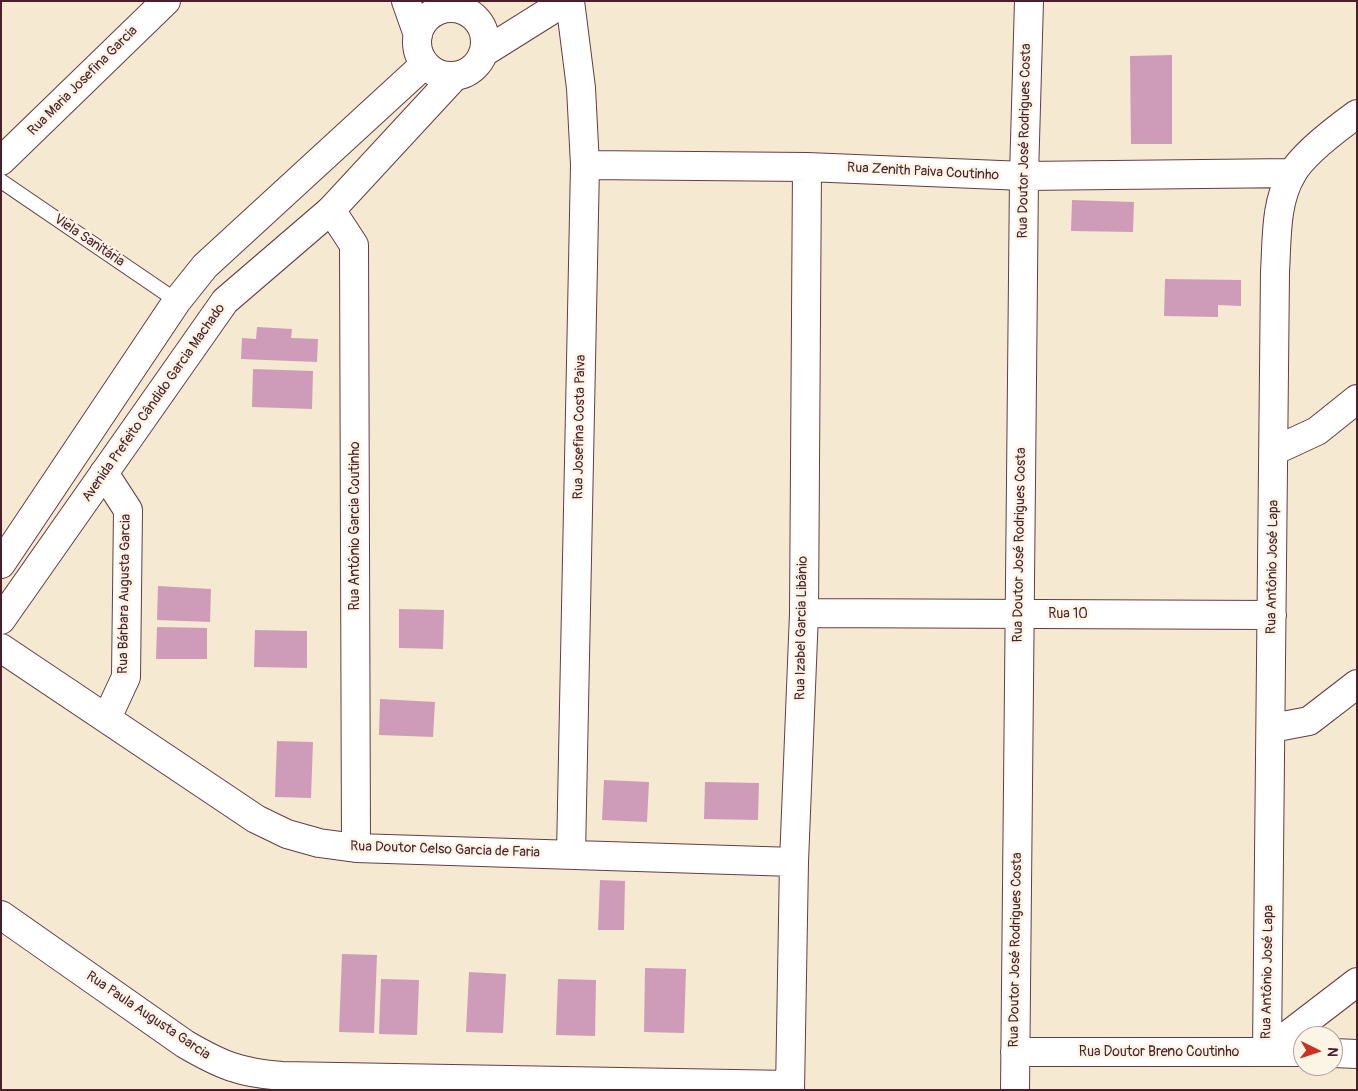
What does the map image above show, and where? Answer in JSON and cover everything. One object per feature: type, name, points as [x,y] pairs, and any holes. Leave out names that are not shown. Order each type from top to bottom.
[{"type":"street","points":[[406,1],[418,35],[419,55],[425,64],[438,74],[455,76]]},
{"type":"street","name":"Avenida Prefeito Cândido Garcia Machado","points":[[1,620],[226,301],[331,210],[455,76],[472,68],[483,53],[566,1]]},
{"type":"street","name":"Rua Josefina Costa Paiva","points":[[570,1],[581,88],[585,166],[571,854]]},
{"type":"street","name":"Rua Doutor José Rodrigues Costa","points":[[1014,1090],[1024,176],[1029,1]]},
{"type":"street","name":"Rua Maria Josefina Garcia","points":[[1,162],[156,5]]},
{"type":"street","points":[[418,35],[422,24],[430,16],[440,10],[464,6],[477,20],[482,30],[485,42],[483,53]]},
{"type":"street","points":[[1,564],[177,301],[205,266],[425,64]]},
{"type":"street","name":"Rua Antônio José Lapa","points":[[1267,1051],[1272,728],[1275,272],[1280,209],[1292,173],[1322,142],[1357,114]]},
{"type":"street","name":"Rua Zenith Paiva Coutinho","points":[[585,166],[807,166],[1024,176],[1292,173]]},
{"type":"street","name":"Rua Izabel Garcia Libânio","points":[[790,1087],[794,862],[804,613],[807,166]]},
{"type":"street","name":"Rua Antônio Garcia Coutinho","points":[[331,210],[354,245],[356,848]]},
{"type":"street","points":[[1274,451],[1317,431],[1357,398]]},
{"type":"street","name":"Rua Bárbara Augusta Garcia","points":[[104,473],[128,510],[126,677],[107,718]]},
{"type":"street","name":"Rua 10","points":[[804,613],[1272,615]]},
{"type":"street","name":"Rua Doutor Celso Garcia de Faria","points":[[1,648],[256,819],[287,834],[319,843],[356,848],[794,862]]},
{"type":"street","points":[[1272,728],[1309,721],[1357,684]]},
{"type":"street","name":"Rua Paula Augusta Garcia","points":[[1,915],[185,1044],[216,1062],[249,1073],[292,1076],[790,1087]]},
{"type":"street","points":[[1267,1051],[1357,982]]},
{"type":"street","name":"Rua Doutor Breno Coutinho","points":[[1015,1052],[1293,1052]]},
{"type":"street","points":[[1343,1053],[1357,1054]]},
{"type":"lane","name":"Viela Sanitária","points":[[1,181],[177,301]]},
{"type":"building","points":[[1172,55],[1172,144],[1131,144],[1130,56]]},
{"type":"building","points":[[1072,200],[1134,202],[1133,232],[1071,231]]},
{"type":"building","points":[[1165,279],[1241,280],[1241,306],[1218,305],[1218,317],[1164,316]]},
{"type":"building","points":[[257,327],[292,329],[291,338],[318,339],[317,362],[241,359],[242,338],[256,339]]},
{"type":"building","points":[[253,369],[313,371],[312,409],[252,407]]},
{"type":"building","points":[[158,586],[211,589],[210,622],[157,620]]},
{"type":"building","points":[[399,609],[444,610],[443,649],[399,648]]},
{"type":"building","points":[[157,627],[207,628],[207,659],[156,659]]},
{"type":"building","points":[[255,630],[307,631],[307,668],[254,667]]},
{"type":"building","points":[[380,699],[435,702],[433,737],[379,735]]},
{"type":"building","points":[[277,741],[313,742],[311,798],[275,797]]},
{"type":"building","points":[[604,780],[649,782],[647,822],[602,820]]},
{"type":"building","points":[[705,782],[759,783],[758,820],[704,819]]},
{"type":"building","points":[[600,880],[625,881],[624,930],[598,930]]},
{"type":"building","points":[[342,954],[377,955],[374,1033],[339,1032]]},
{"type":"building","points":[[645,968],[686,969],[684,1033],[644,1032]]},
{"type":"building","points":[[469,972],[506,974],[503,1033],[466,1032]]},
{"type":"building","points":[[381,979],[419,980],[417,1035],[379,1034]]},
{"type":"building","points":[[558,979],[596,980],[595,1036],[556,1035]]}]
